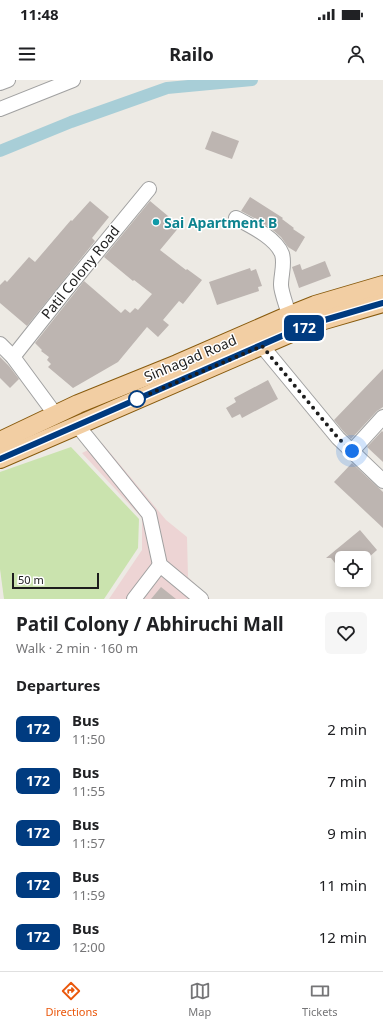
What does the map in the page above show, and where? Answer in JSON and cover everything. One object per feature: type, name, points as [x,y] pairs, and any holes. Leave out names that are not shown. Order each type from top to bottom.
[{"type":"main road","name":"Sinhagad Road","points":[[0,441],[55,414],[289,315],[315,305],[383,285]]},
{"type":"main road","name":"Sinhagad Road","points":[[0,459],[262,346],[291,332],[321,321],[383,303]]},
{"type":"street","points":[[0,83],[8,80]]},
{"type":"street","points":[[0,109],[73,80]]},
{"type":"street","name":"Patil Colony Road","points":[[13,356],[149,189]]},
{"type":"street","points":[[236,218],[264,233],[278,246],[282,255],[283,271],[281,286],[289,315]]},
{"type":"street","points":[[0,344],[13,356],[55,414]]},
{"type":"street","points":[[262,346],[338,438],[383,481]]},
{"type":"street","points":[[352,451],[383,417]]},
{"type":"street","points":[[77,425],[148,514],[160,565],[201,599]]},
{"type":"street","points":[[134,599],[160,565]]},
{"type":"shaded area","points":[[102,443],[166,520],[187,537],[188,577],[210,599],[109,599],[142,550],[142,518],[82,453]]},
{"type":"green space","points":[[71,447],[139,519],[138,548],[104,599],[4,599],[0,569],[0,472]]},
{"type":"building","points":[[212,131],[239,141],[232,159],[205,149]]},
{"type":"building","points":[[250,197],[283,218],[282,219],[294,228],[293,229],[305,237],[296,252],[288,247],[281,237],[274,231],[260,221],[241,211]]},
{"type":"building","points":[[90,201],[109,217],[92,238],[95,241],[27,326],[0,303],[0,285],[5,280],[7,282],[29,257],[35,262],[71,220],[72,221]]},
{"type":"building","points":[[150,201],[180,226],[160,250],[202,280],[183,304],[179,301],[163,320],[169,325],[158,337],[147,327],[118,362],[73,388],[48,367],[51,364],[47,360],[49,357],[41,351],[42,350],[35,343],[84,281],[121,313],[125,309],[130,313],[135,308],[138,310],[152,294],[134,280],[133,281],[104,257]]},
{"type":"building","points":[[325,261],[331,276],[299,288],[292,267],[300,264],[302,270]]},
{"type":"building","points":[[250,268],[251,271],[256,269],[262,286],[258,287],[259,291],[217,305],[209,282]]},
{"type":"building","points":[[0,357],[19,379],[10,388],[0,378]]},
{"type":"building","points":[[383,369],[383,407],[377,411],[351,439],[334,420]]},
{"type":"building","points":[[268,380],[278,399],[242,418],[240,414],[232,418],[226,408],[236,402],[234,398]]},
{"type":"building","points":[[382,431],[383,432],[383,462],[367,447]]},
{"type":"building","points":[[352,463],[383,492],[383,528],[334,482]]},
{"type":"building","points":[[360,530],[377,550],[371,555],[371,551],[335,551],[335,563],[331,558],[326,558]]},
{"type":"building","points":[[161,587],[176,599],[151,599]]},
{"type":"waterway","points":[[0,151],[71,122],[167,88],[252,80]]},
{"type":"bus line","name":"172","points":[[0,459],[291,332],[321,321],[383,303]]},
{"type":"place","name":"Sai Apartment B","points":[[156,222]]},
{"type":"route","points":[[137,399],[262,346],[338,438],[352,451]]}]
